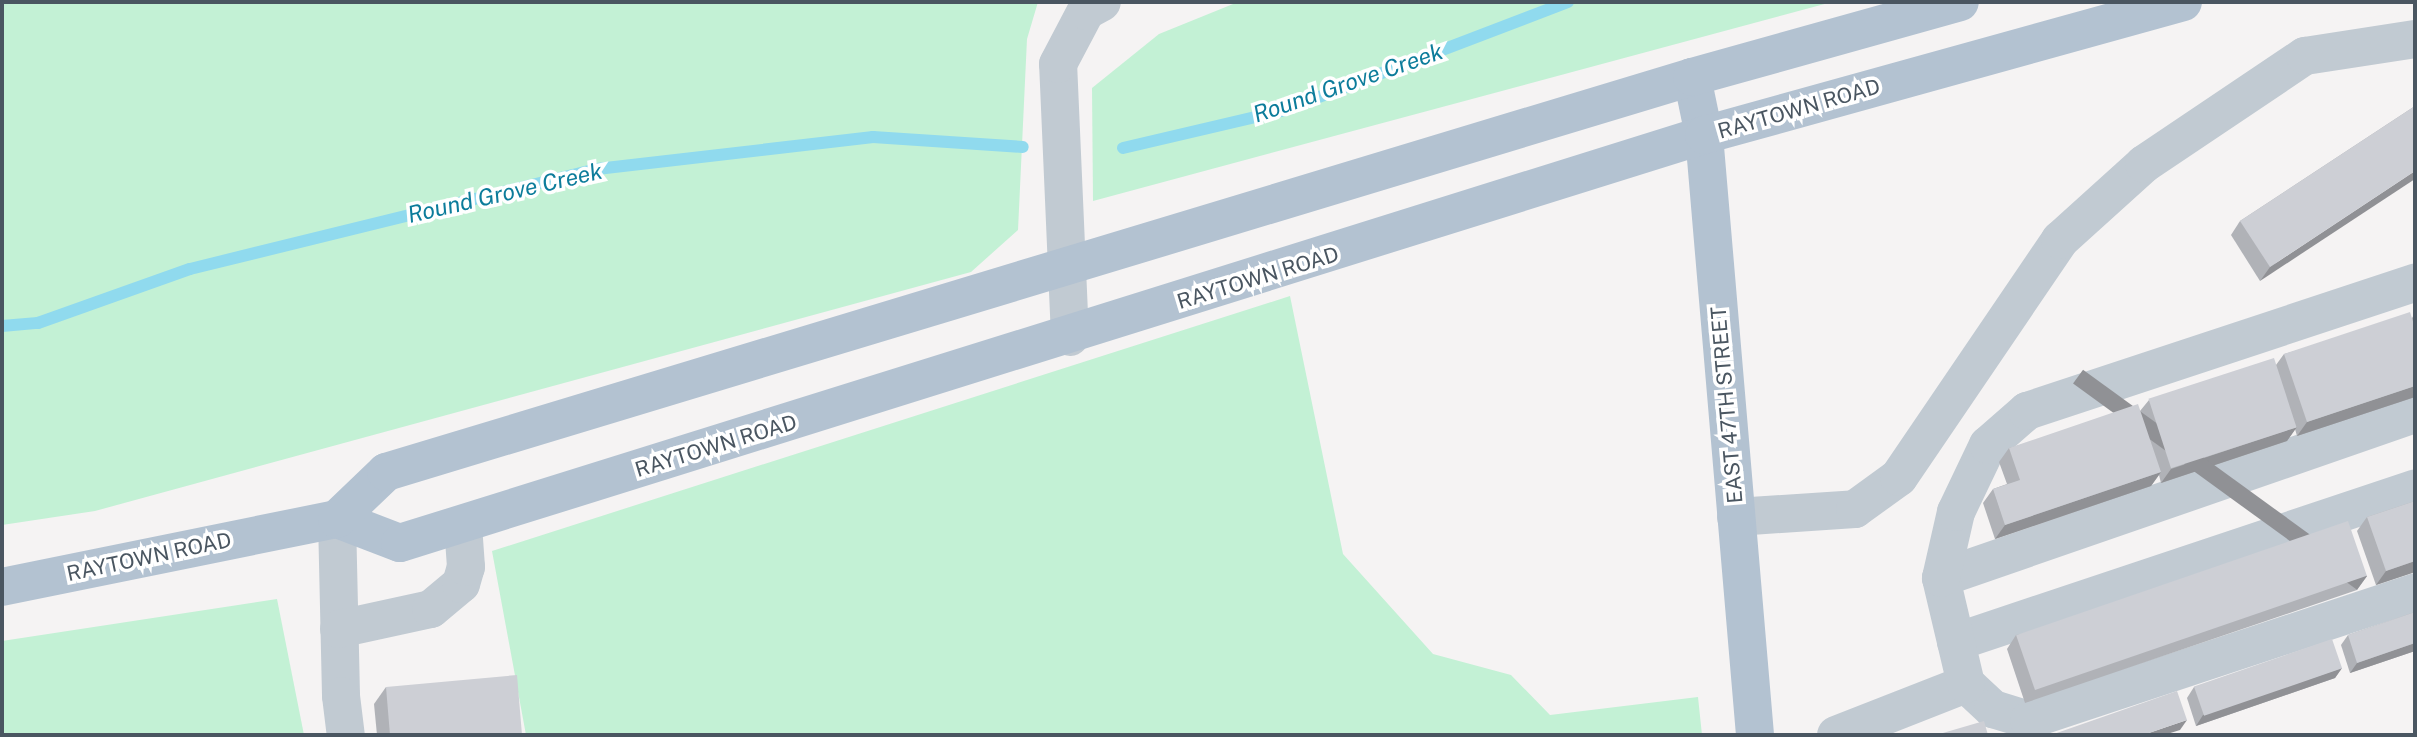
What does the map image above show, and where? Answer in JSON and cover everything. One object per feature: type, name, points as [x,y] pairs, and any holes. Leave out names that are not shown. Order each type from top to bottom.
[{"type":"main road","points":[[337,519],[386,472],[1066,264],[1692,77],[1959,2]]},
{"type":"main road","name":"RAYTOWN ROAD","points":[[2,587],[337,519],[400,544],[1070,337],[1704,135],[2183,2]]},
{"type":"main road","name":"EAST 47TH STREET","points":[[1692,77],[1704,135],[1755,735]]},
{"type":"street","points":[[1070,337],[1058,64],[1086,11],[1102,2]]},
{"type":"street","points":[[1736,517],[1855,509],[1899,477],[2060,240],[2144,164],[2305,56],[2415,39]]},
{"type":"street","points":[[2415,283],[2027,411],[1988,445],[1956,512],[1941,578],[1966,684],[1993,709],[2029,720],[2415,592]]},
{"type":"street","points":[[1941,578],[2415,414]]},
{"type":"street","points":[[1956,642],[2415,488]]},
{"type":"street","points":[[337,519],[339,629],[346,735]]},
{"type":"street","points":[[339,629],[431,609],[461,584],[466,567],[463,525]]},
{"type":"street","points":[[1836,735],[1966,684]]},
{"type":"green space","points":[[2,2],[1038,2],[1027,39],[1018,230],[971,272],[95,511],[2,525]]},
{"type":"green space","points":[[1238,2],[1832,2],[1093,201],[1092,88],[1159,34]]},
{"type":"green space","points":[[1290,296],[1343,554],[1433,654],[1511,675],[1550,715],[1698,697],[1702,735],[526,735],[492,551]]},
{"type":"green space","points":[[277,599],[304,735],[2,735],[2,641]]},
{"type":"building","points":[[2415,106],[2415,171],[2270,267],[2240,221]]},
{"type":"building","points":[[2410,312],[2415,328],[2415,386],[2307,422],[2284,354]]},
{"type":"building","points":[[2274,358],[2297,427],[2171,468],[2148,399]]},
{"type":"building","points":[[2138,404],[2161,472],[2005,525],[1993,489],[2020,480],[2009,448]]},
{"type":"building","points":[[2415,501],[2415,561],[2386,571],[2367,517]]},
{"type":"building","points":[[2348,521],[2367,576],[2035,690],[2016,635]]},
{"type":"building","points":[[2415,612],[2415,643],[2357,663],[2348,635]]},
{"type":"building","points":[[2332,639],[2342,668],[2204,716],[2194,687]]},
{"type":"building","points":[[517,675],[522,735],[390,735],[386,687]]},
{"type":"building","points":[[2177,691],[2187,720],[2143,735],[2051,735]]},
{"type":"building","points":[[1984,721],[1988,735],[1936,735]]},
{"type":"waterway","name":"Round Grove Creek","points":[[1123,148],[1285,110],[1568,2]]},
{"type":"waterway","name":"Round Grove Creek","points":[[2,326],[38,323],[190,269],[597,169],[873,137],[1023,147]]}]
